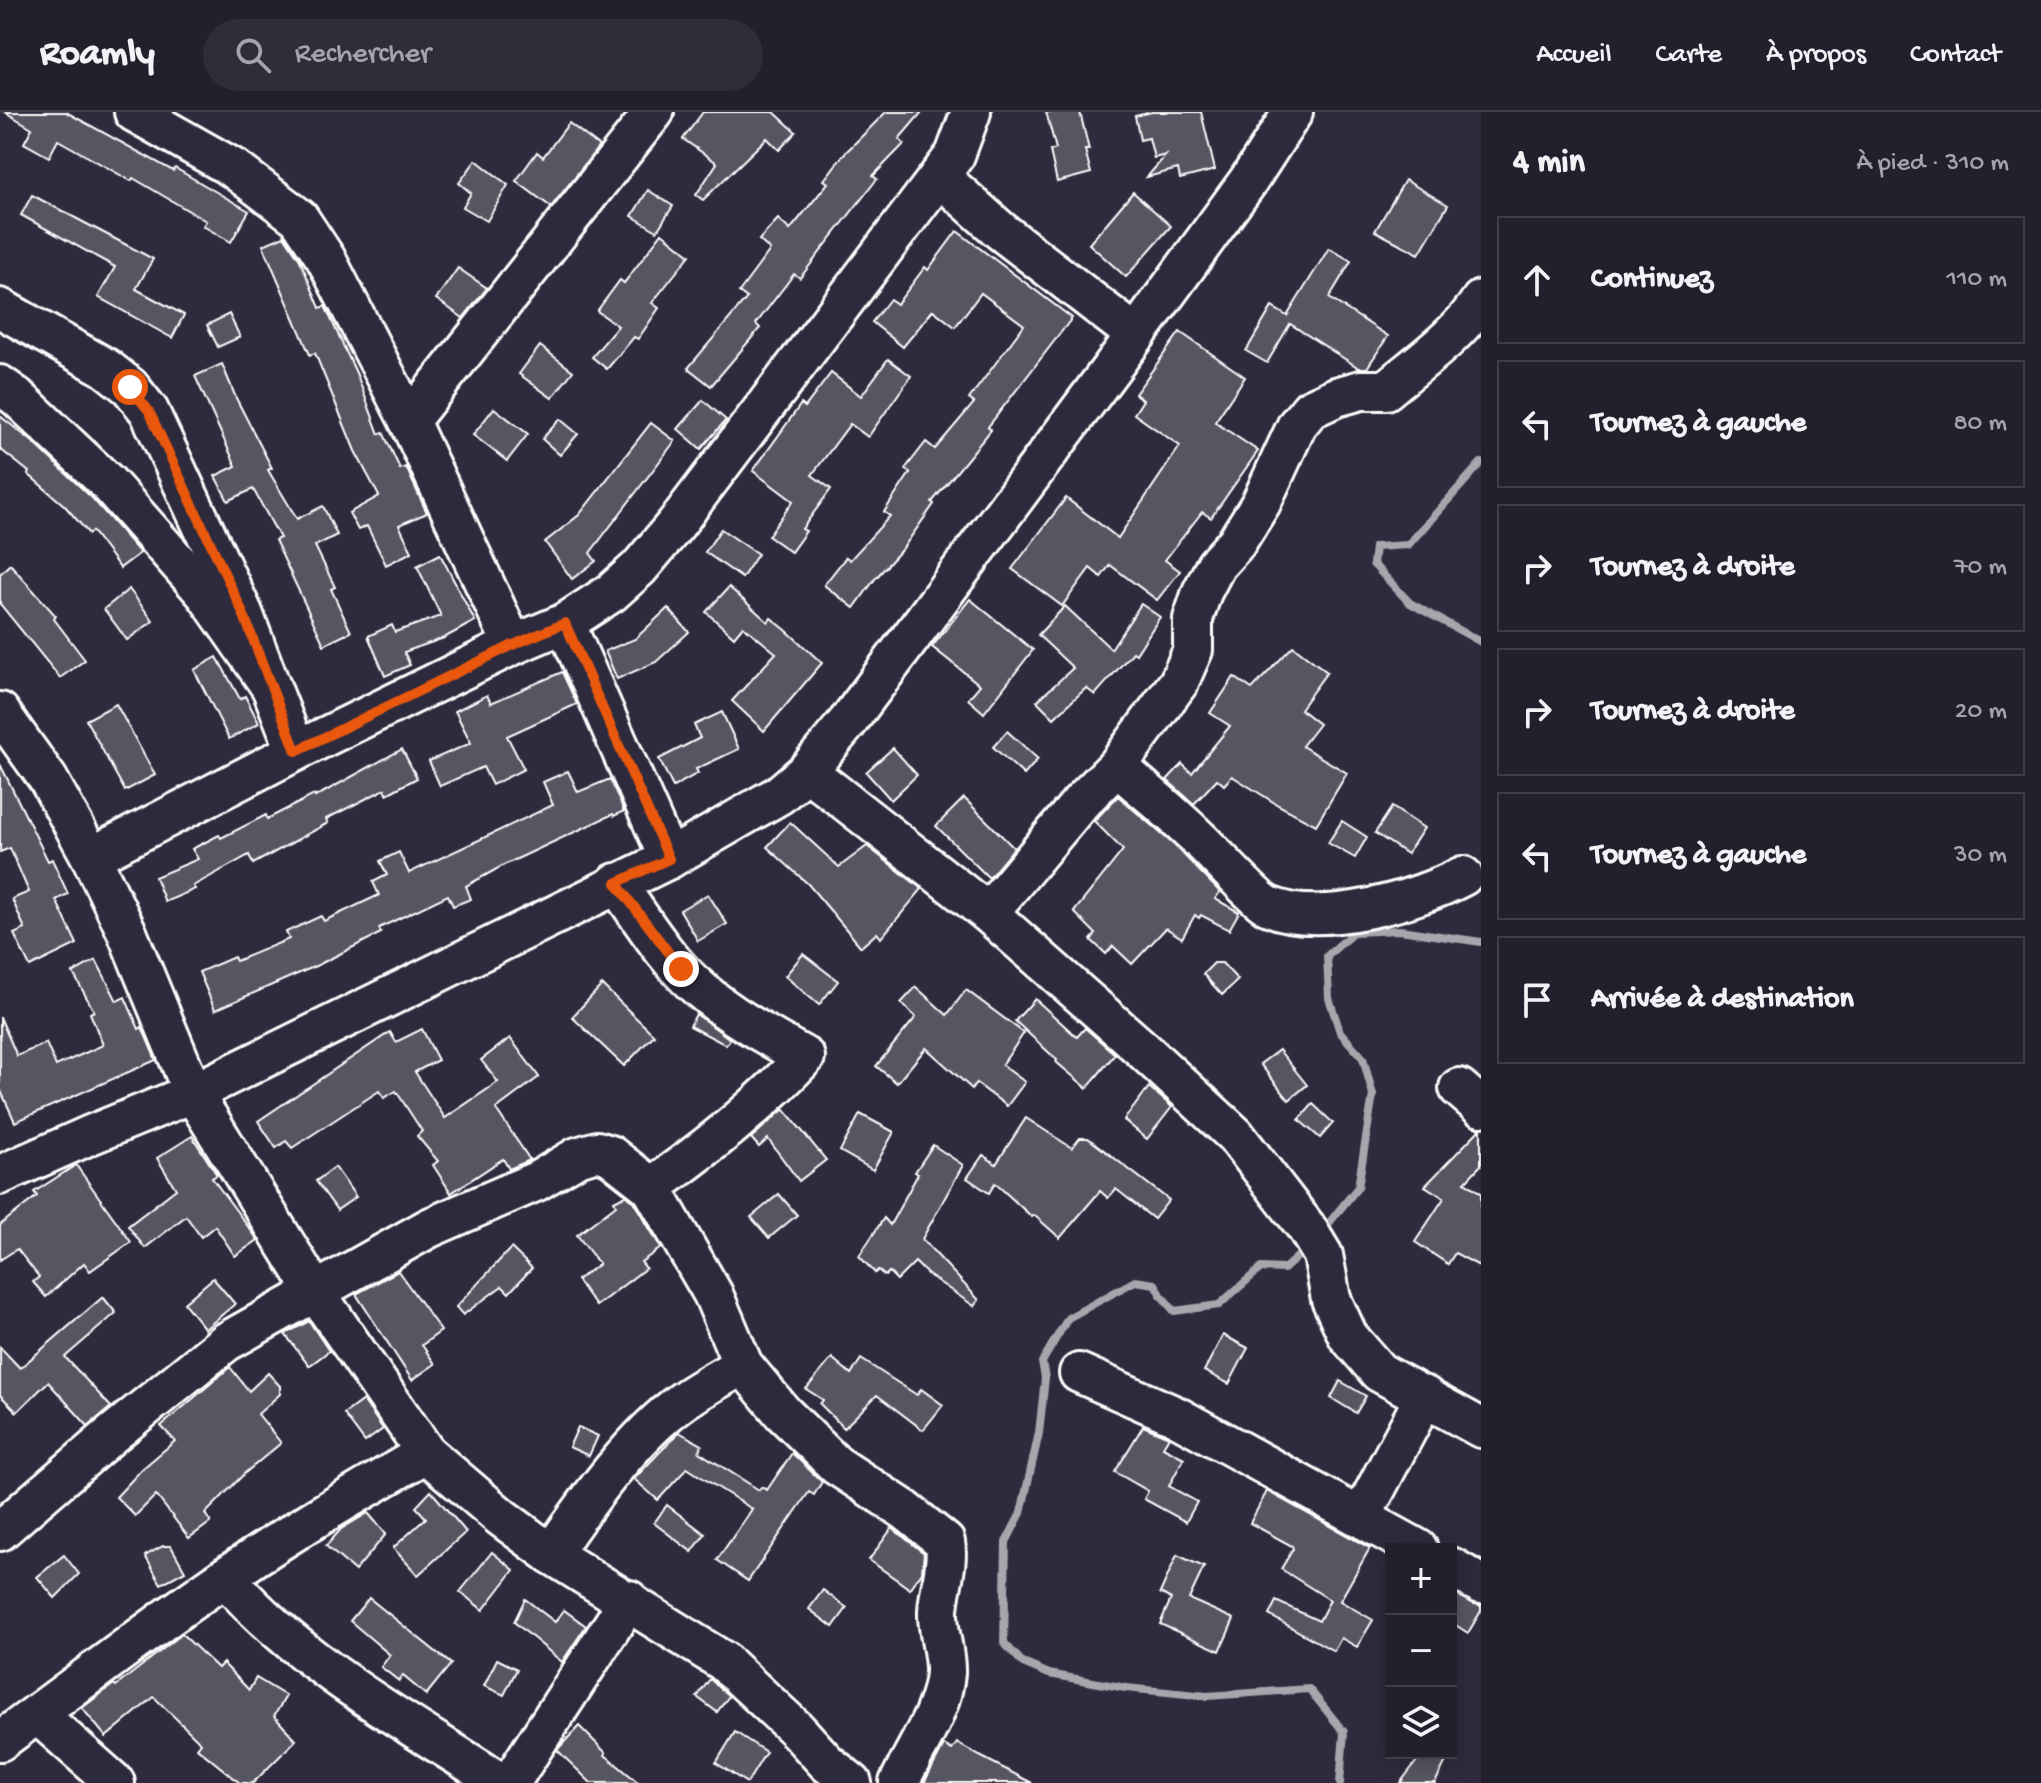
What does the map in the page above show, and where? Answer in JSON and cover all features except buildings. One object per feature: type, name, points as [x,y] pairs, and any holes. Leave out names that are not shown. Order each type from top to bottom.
[{"type":"street","points":[[134,112],[233,168],[299,218],[326,259],[409,421],[513,645]]},
{"type":"street","points":[[409,421],[654,112]]},
{"type":"street","points":[[91,857],[296,751],[513,645],[565,623],[611,593],[639,568],[676,524],[955,155],[971,112]]},
{"type":"street","points":[[0,1175],[193,1093],[669,859],[779,795],[807,771],[847,723],[1136,335],[1249,180],[1293,112]]},
{"type":"street","points":[[939,176],[1001,231],[1136,335]]},
{"type":"street","points":[[988,913],[1081,802],[1117,766],[1179,682],[1193,650],[1193,619],[1202,592],[1216,565],[1236,543],[1261,503],[1286,446],[1310,409],[1361,390],[1386,390],[1458,330],[1471,317],[1481,300]]},
{"type":"street","points":[[0,308],[106,368],[130,387],[149,411],[243,613],[296,751]]},
{"type":"street","points":[[0,385],[70,446],[142,519],[206,594],[271,687]]},
{"type":"street","points":[[565,623],[669,859]]},
{"type":"street","points":[[0,712],[48,779],[91,857],[126,930],[193,1093],[314,1290],[426,1453],[501,1517],[551,1554],[723,1661],[797,1730],[827,1763],[852,1783]]},
{"type":"street","points":[[1117,766],[1195,835],[1267,906],[1297,912],[1344,915],[1422,894],[1463,876]]},
{"type":"street","points":[[807,771],[988,913],[1235,1135],[1306,1227],[1323,1255],[1331,1299],[1348,1336],[1379,1372],[1481,1428]]},
{"type":"street","points":[[616,883],[699,989],[754,1029],[805,1057],[769,1095],[718,1140],[651,1187]]},
{"type":"street","points":[[0,1531],[226,1342],[429,1228],[537,1181],[577,1157],[597,1151],[610,1155],[651,1187],[713,1294],[743,1365],[783,1413],[836,1465],[905,1510],[945,1542],[938,1616],[945,1674],[937,1707],[899,1783]]},
{"type":"street","points":[[551,1554],[608,1477],[661,1419],[683,1401],[743,1365]]},
{"type":"street","points":[[1079,1373],[1176,1416],[1407,1543]]},
{"type":"street","points":[[1361,1517],[1425,1396]]},
{"type":"street","points":[[0,1741],[225,1577],[331,1508],[426,1453]]},
{"type":"street","points":[[1457,1570],[1481,1584]]},
{"type":"street","points":[[225,1577],[253,1609],[343,1680],[501,1783]]},
{"type":"street","points":[[510,1783],[629,1600]]},
{"type":"street","points":[[37,1714],[115,1783]]},
{"type":"waterway","points":[[1481,463],[1408,545],[1375,547],[1373,564],[1410,603],[1481,642]]},
{"type":"waterway","points":[[1321,1233],[1358,1187],[1373,1095],[1363,1058],[1340,1032],[1329,998],[1327,956],[1354,932],[1400,930],[1481,942]]},
{"type":"waterway","points":[[1306,1249],[1284,1269],[1261,1268],[1219,1305],[1174,1311],[1155,1284],[1135,1281],[1068,1318],[1042,1362],[1045,1378],[1039,1433],[1021,1513],[1006,1542],[1004,1643],[1023,1663],[1049,1674],[1126,1688],[1207,1696],[1309,1689],[1344,1732],[1340,1783]]},
{"type":"route","points":[[130,387],[149,411],[243,613],[296,751],[513,645],[565,623],[669,859],[616,883],[681,969]]}]
